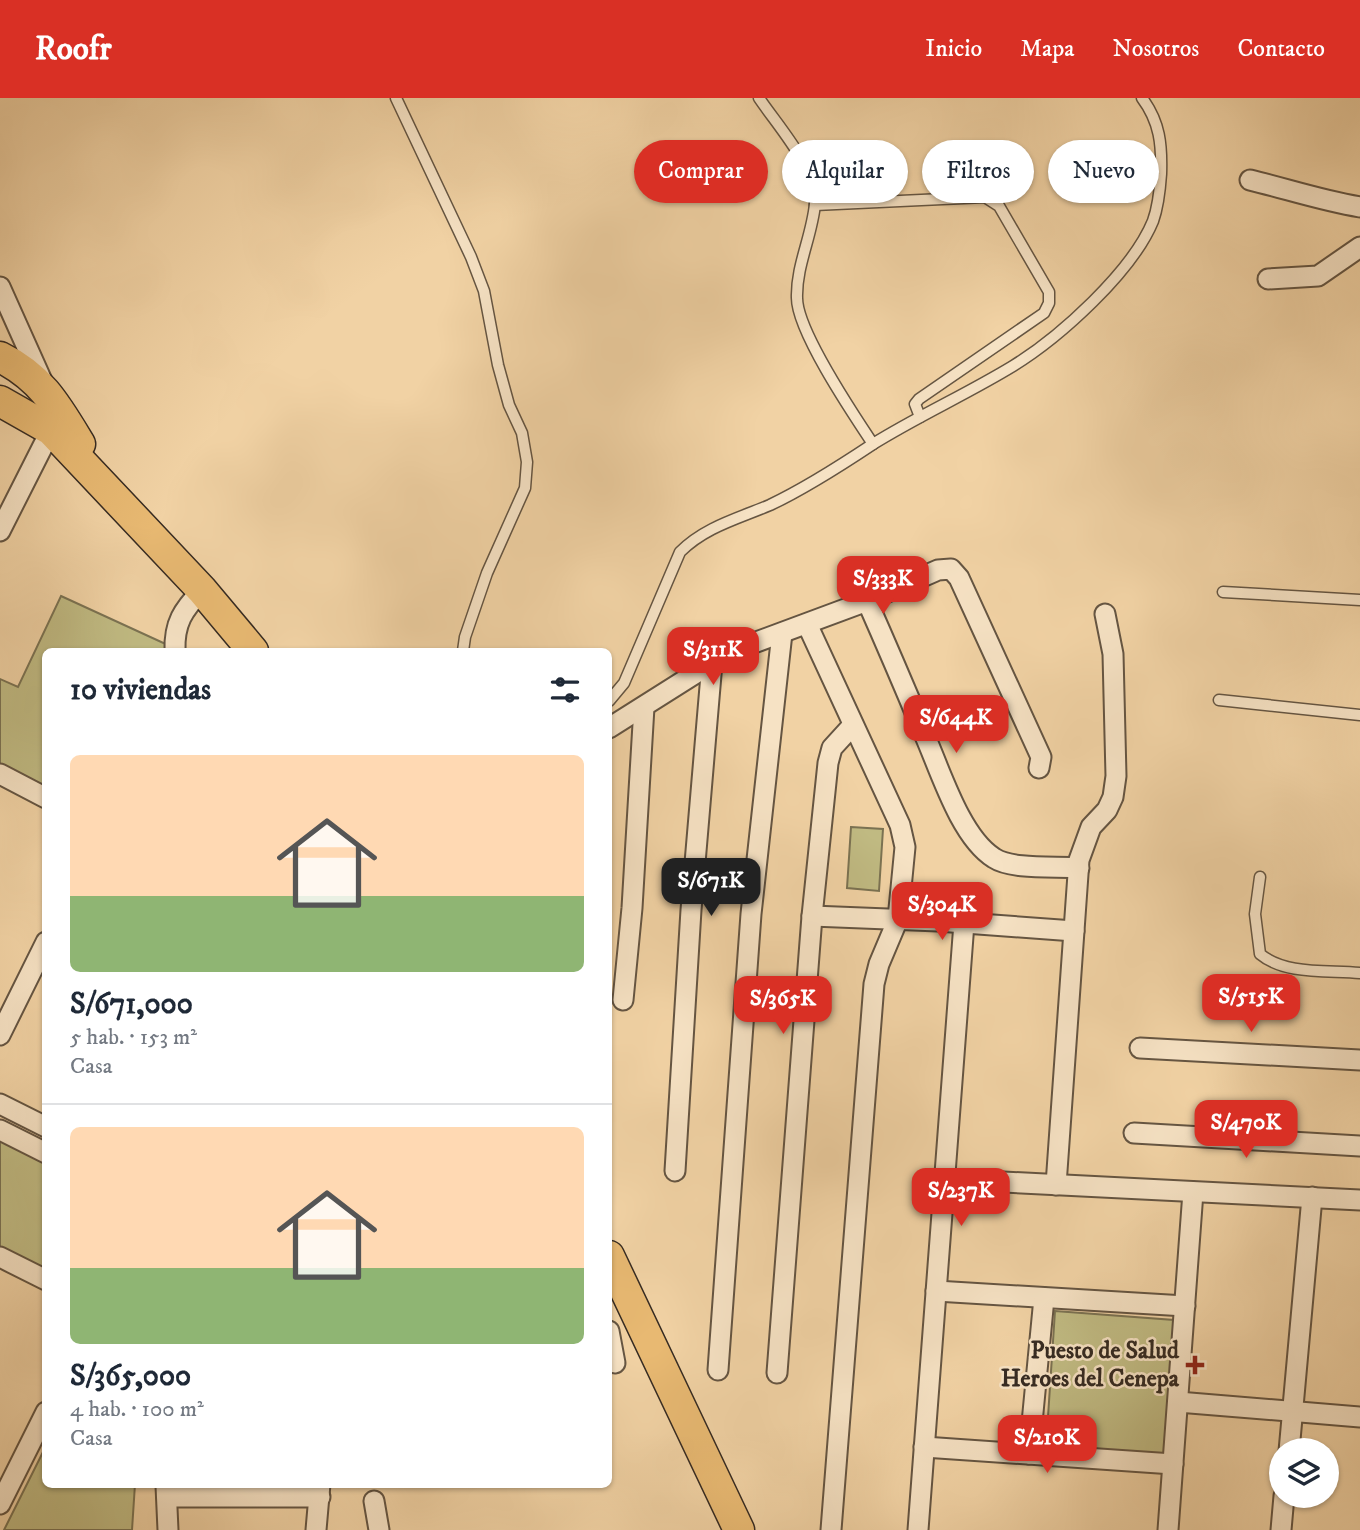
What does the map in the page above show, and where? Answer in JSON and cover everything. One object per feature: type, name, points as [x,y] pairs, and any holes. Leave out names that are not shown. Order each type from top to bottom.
[{"type":"main road","points":[[0,357],[26,372],[46,391],[110,492]]},
{"type":"main road","points":[[0,401],[51,430],[202,590],[250,648]]},
{"type":"main road","points":[[612,1262],[732,1522]]},
{"type":"street","points":[[1250,180],[1333,203],[1360,207]]},
{"type":"street","points":[[1268,279],[1318,276],[1360,247]]},
{"type":"street","points":[[0,287],[46,391]]},
{"type":"street","points":[[0,531],[51,430]]},
{"type":"street","points":[[612,726],[712,663],[751,644],[807,625],[938,570],[951,569],[959,578],[1041,757],[1039,768]]},
{"type":"street","points":[[175,648],[176,626],[202,590]]},
{"type":"street","points":[[867,601],[952,798],[973,837],[996,860],[1007,864],[1079,868]]},
{"type":"street","points":[[1056,1185],[1079,868],[1091,827],[1107,810],[1113,797],[1116,776],[1113,654],[1105,614]]},
{"type":"street","points":[[807,625],[900,825],[905,847],[898,919],[879,964],[874,984],[831,1530]]},
{"type":"street","points":[[718,1370],[751,914],[782,633]]},
{"type":"street","points":[[675,1171],[691,910],[712,663]]},
{"type":"street","points":[[623,1000],[632,908],[644,707]]},
{"type":"street","points":[[777,1373],[812,916],[828,763],[832,748],[853,724]]},
{"type":"street","points":[[0,775],[42,796]]},
{"type":"street","points":[[812,916],[1074,931]]},
{"type":"street","points":[[918,1530],[964,923]]},
{"type":"street","points":[[0,1035],[42,950]]},
{"type":"street","points":[[1140,1048],[1360,1060]]},
{"type":"street","points":[[0,1104],[42,1125]]},
{"type":"street","points":[[0,1130],[42,1151]]},
{"type":"street","points":[[1134,1133],[1360,1146]]},
{"type":"street","points":[[944,1179],[1360,1200]]},
{"type":"street","points":[[1168,1530],[1193,1192]]},
{"type":"street","points":[[1290,1438],[1312,1197]]},
{"type":"street","points":[[0,1258],[42,1278]]},
{"type":"street","points":[[936,1292],[1185,1306]]},
{"type":"street","points":[[1029,1454],[1044,1298]]},
{"type":"street","points":[[612,1347],[615,1363]]},
{"type":"street","points":[[1178,1402],[1360,1417]]},
{"type":"street","points":[[0,1504],[42,1420]]},
{"type":"street","points":[[924,1447],[1173,1464]]},
{"type":"street","points":[[168,1530],[167,1491],[320,1491],[316,1530]]},
{"type":"street","points":[[374,1501],[379,1530]]},
{"type":"street","points":[[1281,1530],[1283,1508]]},
{"type":"lane","points":[[396,98],[484,290],[498,365],[509,405],[522,433],[527,462],[525,488],[487,573],[463,648]]},
{"type":"lane","points":[[759,98],[808,170],[815,188],[815,205],[802,258],[796,300],[806,332],[843,398],[873,444]]},
{"type":"lane","points":[[612,697],[624,683],[680,552],[691,541],[706,530],[771,504],[842,465],[919,417],[1015,365],[1057,333],[1110,284],[1137,251],[1153,220],[1160,188],[1162,149],[1156,121],[1142,98]]},
{"type":"lane","points":[[815,205],[985,197],[999,206],[1049,292],[1049,303],[1044,313],[919,399],[915,404],[919,417]]},
{"type":"lane","points":[[1223,592],[1360,600]]},
{"type":"lane","points":[[1219,700],[1360,715]]},
{"type":"lane","points":[[1259,877],[1255,914],[1260,954],[1269,962],[1284,968],[1360,973]]},
{"type":"shaded area","points":[[61,596],[170,646],[42,648],[42,791],[0,770],[0,679],[18,687]]},
{"type":"shaded area","points":[[851,827],[883,829],[879,891],[847,888]]},
{"type":"shaded area","points":[[0,1139],[42,1160],[42,1272],[0,1251]]},
{"type":"shaded area","points":[[1055,1311],[1174,1320],[1165,1456],[1046,1447]]},
{"type":"shaded area","points":[[42,1454],[42,1488],[135,1488],[132,1530],[4,1530]]},
{"type":"place","name":"Puesto de Salud Heroes del Cenepa","points":[[1195,1365]]}]
